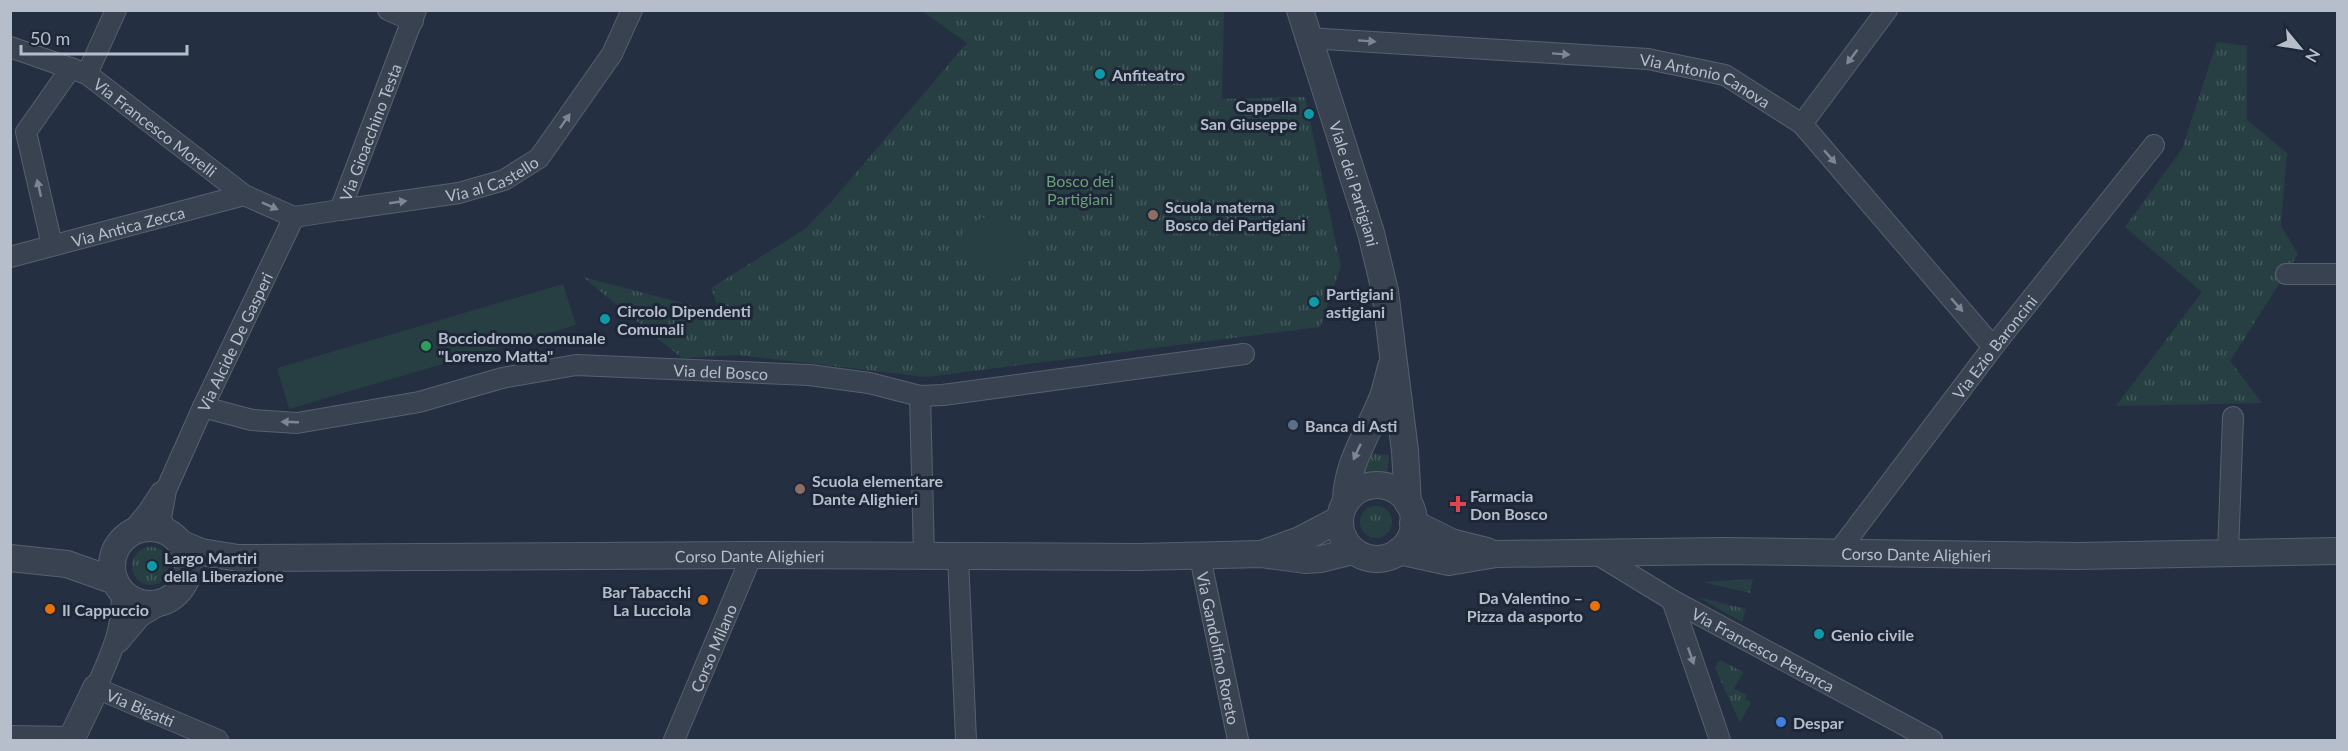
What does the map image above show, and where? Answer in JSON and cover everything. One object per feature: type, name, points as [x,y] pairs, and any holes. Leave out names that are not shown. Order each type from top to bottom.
[{"type":"street","points":[[52,245],[26,132],[79,71],[116,10]]},
{"type":"street","points":[[388,10],[414,16]]},
{"type":"street","name":"Via al Castello","points":[[340,210],[459,194],[504,180],[539,158],[612,54],[632,10]]},
{"type":"street","name":"Viale dei Partigiani","points":[[1300,10],[1371,233],[1385,291],[1411,513]]},
{"type":"street","points":[[1802,124],[1887,10]]},
{"type":"street","name":"Via Gioacchino Testa","points":[[294,217],[340,210],[414,16]]},
{"type":"street","name":"Via Antonio Canova","points":[[1308,38],[1648,59],[1725,75],[1802,124],[1993,347]]},
{"type":"street","name":"Via Francesco Morelli","points":[[10,47],[79,71],[244,195],[294,217]]},
{"type":"street","name":"Via Ezio Baroncini","points":[[1838,552],[1993,347],[2154,145]]},
{"type":"street","name":"Via Antica Zecca","points":[[10,257],[244,195]]},
{"type":"street","name":"Via Alcide De Gasperi","points":[[127,537],[152,507],[176,466],[294,217]]},
{"type":"street","points":[[2286,274],[2337,274]]},
{"type":"street","name":"Via del Bosco","points":[[203,407],[252,420],[297,423],[419,402],[501,378],[576,365],[809,375],[869,383],[921,396],[1244,354]]},
{"type":"street","name":"Viale dei Partigiani","points":[[1343,510],[1346,484],[1353,461],[1382,398],[1394,358]]},
{"type":"street","points":[[921,396],[924,556]]},
{"type":"street","points":[[2228,553],[2233,417]]},
{"type":"street","name":"Via Alcide De Gasperi","points":[[175,539],[162,524],[161,510],[176,466]]},
{"type":"street","points":[[1365,487],[1390,488],[1400,494],[1411,513],[1412,534],[1407,544],[1389,557],[1376,559],[1364,557],[1353,551],[1345,542],[1341,531],[1343,510],[1354,493],[1365,487]]},
{"type":"street","name":"Corso Dante Alighieri","points":[[1261,554],[1300,540],[1343,510]]},
{"type":"street","name":"Corso Dante Alighieri","points":[[1411,513],[1451,542],[1496,554]]},
{"type":"street","points":[[18,555],[93,555],[138,530],[160,530],[175,539],[186,553],[188,564],[185,582],[173,596],[140,617],[125,633],[110,657]]},
{"type":"street","points":[[10,736],[72,739],[110,657],[121,624],[118,586],[112,563],[119,545],[127,537]]},
{"type":"street","name":"Corso Dante Alighieri","points":[[175,539],[201,552],[238,558],[1261,554],[1305,560],[1322,559],[1353,551]]},
{"type":"street","name":"Corso Dante Alighieri","points":[[1399,551],[1449,562],[1496,554],[1838,552],[2078,556],[2337,551]]},
{"type":"street","name":"Via Francesco Petrarca","points":[[1595,553],[1672,600],[1932,741]]},
{"type":"street","points":[[18,555],[67,564],[118,586],[130,598],[144,604],[173,596]]},
{"type":"street","name":"Corso Milano","points":[[674,741],[752,555]]},
{"type":"street","points":[[958,556],[966,741]]},
{"type":"street","name":"Via Gandolfino Roreto","points":[[1200,556],[1238,741]]},
{"type":"street","name":"Corso Dante Alighieri","points":[[173,596],[199,572],[238,558]]},
{"type":"street","points":[[1672,600],[1720,741]]},
{"type":"street","name":"Via Bigatti","points":[[96,688],[218,741]]},
{"type":"green space","name":"Bosco dei Partigiani","points":[[921,10],[1224,11],[1222,99],[1305,97],[1341,266],[1320,327],[926,377],[738,355],[682,358],[583,277],[720,313],[711,288],[805,229],[832,201],[967,43]]},
{"type":"green space","points":[[2217,42],[2247,46],[2247,120],[2287,153],[2281,226],[2298,254],[2230,361],[2262,403],[2116,406],[2202,292],[2125,227],[2182,149]]},
{"type":"green space","points":[[999,213],[1024,226],[1032,240],[1026,270],[1014,278],[1001,281],[954,242],[979,219]]},
{"type":"green space","name":"Bocciodromo comunale \"Lorenzo Matta\"","points":[[563,284],[576,325],[289,409],[277,368]]},
{"type":"green space","points":[[1366,453],[1389,455],[1387,478],[1370,476],[1362,478]]},
{"type":"green space","points":[[1376,506],[1387,511],[1392,522],[1387,533],[1376,538],[1365,533],[1360,522],[1365,511]]},
{"type":"green space","points":[[151,547],[158,548],[164,553],[169,559],[169,573],[164,579],[158,584],[151,585],[144,584],[138,579],[133,573],[132,566],[133,559],[138,553],[144,548]]},
{"type":"green space","points":[[1753,579],[1750,593],[1702,582]]},
{"type":"green space","points":[[1698,597],[1746,609],[1742,622]]},
{"type":"green space","points":[[1720,660],[1743,672],[1734,689],[1747,695],[1745,699],[1751,702],[1740,723],[1715,668]]},
{"type":"place","name":"Anfiteatro","points":[[1100,74]]},
{"type":"place","name":"Cappella San Giuseppe","points":[[1309,114]]},
{"type":"place","name":"Scuola materna Bosco dei Partigiani","points":[[1153,215]]},
{"type":"place","name":"Partigiani astigiani","points":[[1314,302]]},
{"type":"place","name":"Circolo Dipendenti Comunali","points":[[605,319]]},
{"type":"place","name":"Bocciodromo comunale \"Lorenzo Matta\"","points":[[426,346]]},
{"type":"place","name":"Banca di Asti","points":[[1293,425]]},
{"type":"place","name":"Scuola elementare Dante Alighieri","points":[[800,489]]},
{"type":"place","name":"Farmacia Don Bosco","points":[[1458,504]]},
{"type":"place","name":"Largo Martiri della Liberazione","points":[[152,566]]},
{"type":"place","name":"Bar Tabacchi La Lucciola","points":[[703,600]]},
{"type":"place","name":"Da Valentino – Pizza da asporto","points":[[1595,606]]},
{"type":"place","name":"Il Cappuccio","points":[[50,609]]},
{"type":"place","name":"Genio civile","points":[[1819,634]]},
{"type":"place","name":"Despar","points":[[1781,722]]}]
